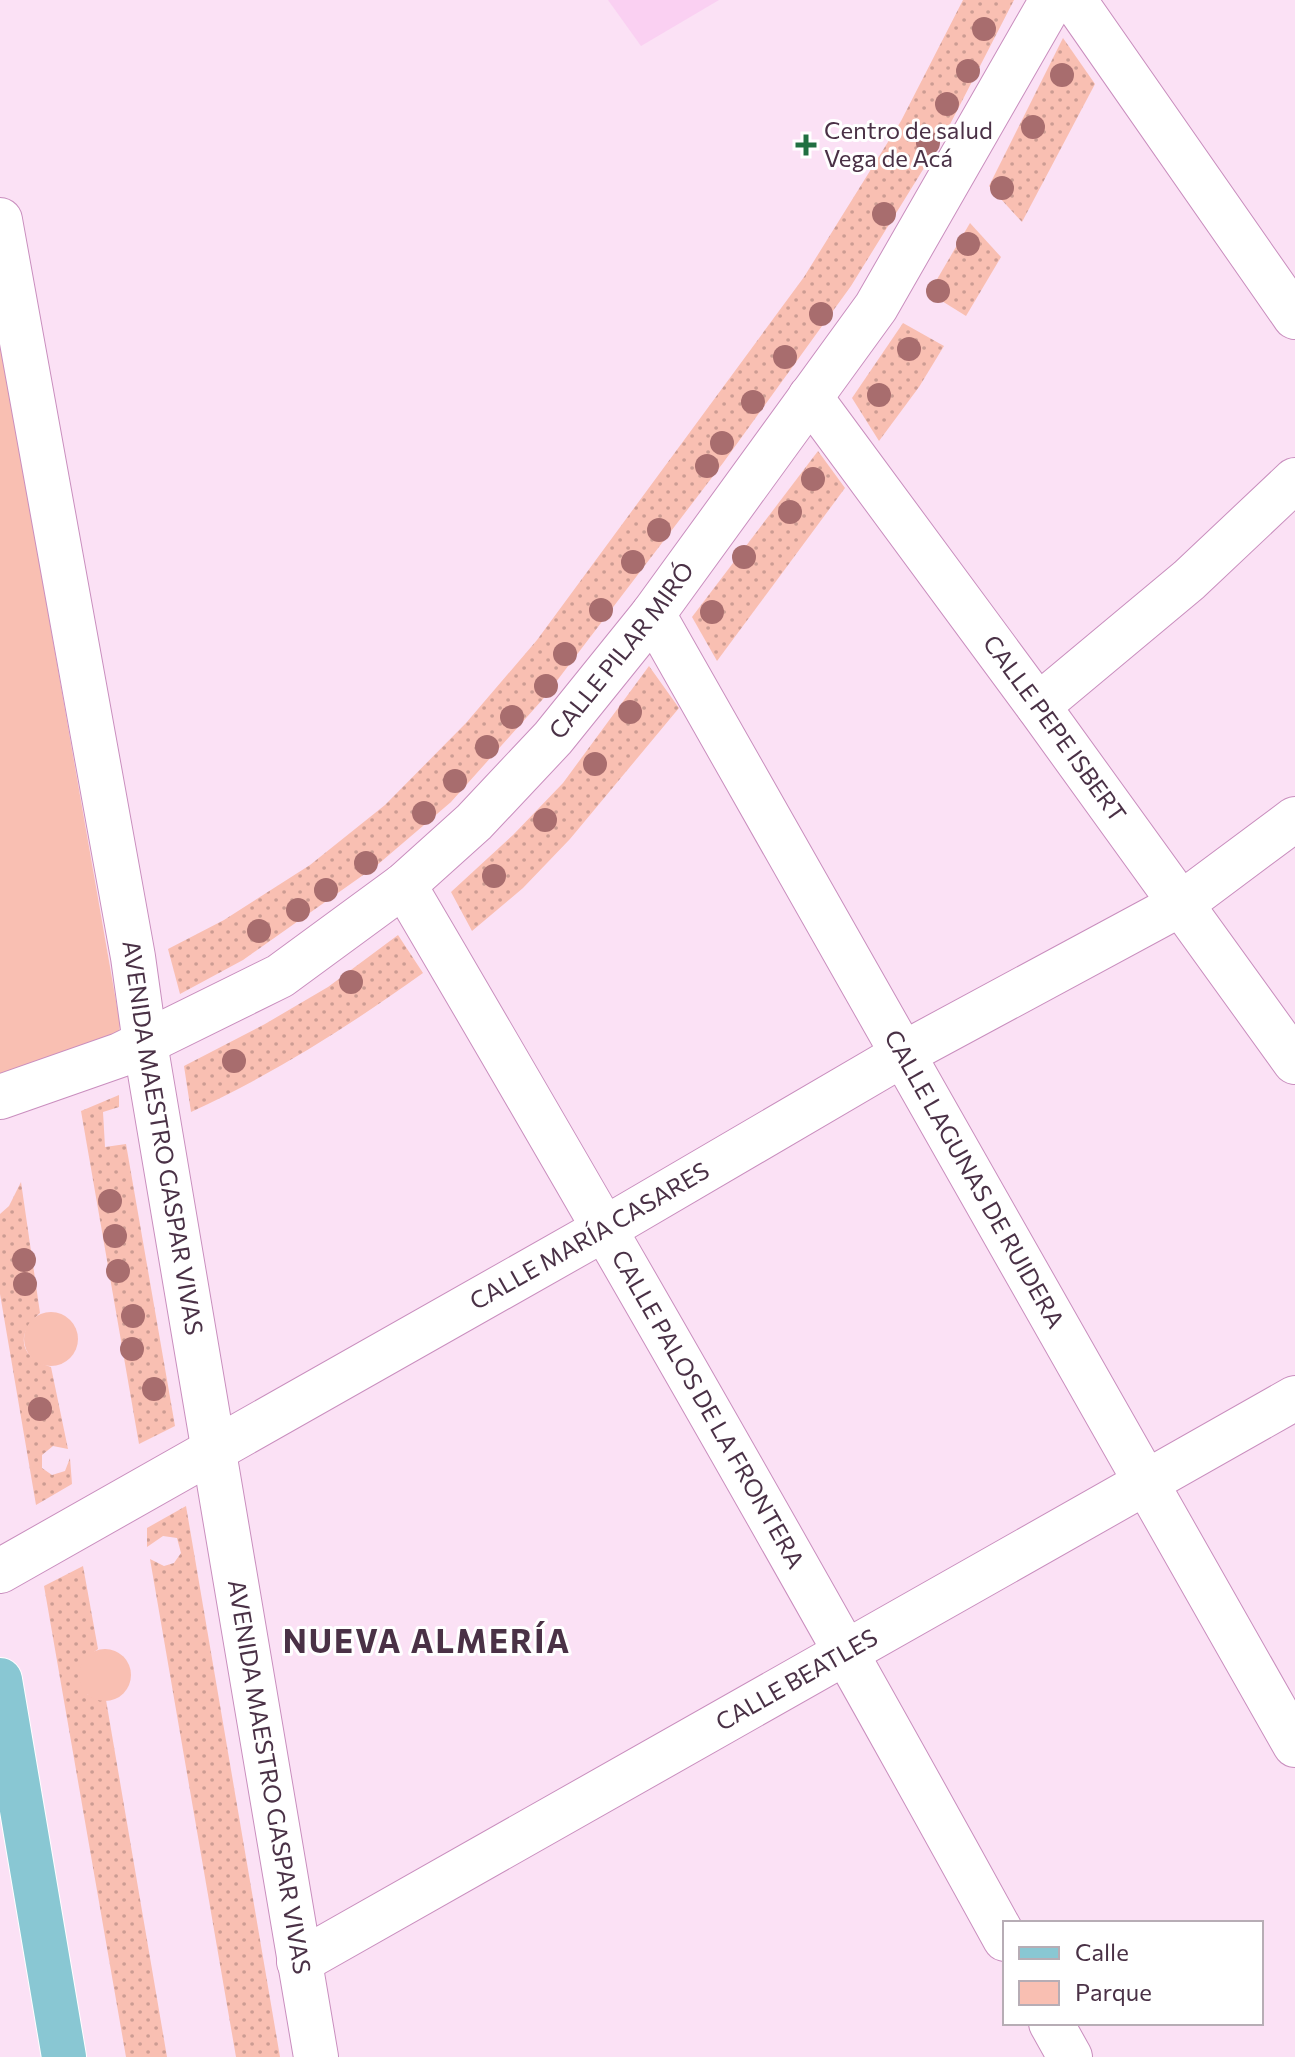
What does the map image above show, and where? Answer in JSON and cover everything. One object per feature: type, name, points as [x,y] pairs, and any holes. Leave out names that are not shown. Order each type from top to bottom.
[{"type":"main road","points":[[0,1680],[64,2057]]},
{"type":"street","name":"CALLE PILAR MIRÓ","points":[[0,1097],[120,1055],[280,976],[404,885],[474,822],[553,738],[653,614],[876,307],[1052,0]]},
{"type":"street","points":[[1074,0],[1295,317]]},
{"type":"street","name":"AVENIDA MAESTRO GASPAR VIVAS","points":[[0,220],[133,957],[316,2057]]},
{"type":"street","name":"CALLE PEPE ISBERT","points":[[810,397],[1295,1062]]},
{"type":"street","points":[[1038,706],[1189,580],[1295,480]]},
{"type":"street","name":"CALLE LAGUNAS DE RUIDERA","points":[[653,614],[1295,1745]]},
{"type":"street","name":"CALLE MARÍA CASARES","points":[[0,1571],[606,1228],[903,1055],[1181,904],[1295,819]]},
{"type":"street","name":"CALLE PALOS DE LA FRONTERA","points":[[404,885],[606,1228],[848,1653],[1003,1935]]},
{"type":"street","name":"CALLE BEATLES","points":[[299,1962],[1295,1398]]},
{"type":"street","points":[[1052,2025],[1070,2057]]},
{"type":"shaded area","points":[[608,0],[719,0],[641,46]]},
{"type":"green space","points":[[963,0],[1014,0],[945,134],[851,286],[723,463],[543,699],[451,802],[376,866],[243,960],[180,994],[168,949],[224,920],[310,865],[385,805],[466,723],[537,640],[804,277],[901,121]]},
{"type":"green space","points":[[1063,38],[1095,84],[1022,222],[989,186]]},
{"type":"green space","points":[[970,223],[1001,257],[966,316],[929,293]]},
{"type":"green space","points":[[903,323],[944,346],[919,387],[879,441],[852,398]]},
{"type":"green space","points":[[0,338],[120,1024],[119,1034],[0,1076]]},
{"type":"green space","points":[[818,451],[845,488],[717,661],[692,617]]},
{"type":"green space","points":[[649,666],[679,708],[570,839],[523,888],[472,931],[451,892],[563,783]]},
{"type":"green space","points":[[398,935],[423,973],[310,1048],[252,1082],[191,1112],[184,1066],[328,987]]},
{"type":"green space","points":[[119,1095],[119,1107],[103,1112],[105,1147],[126,1144],[175,1426],[139,1444],[81,1111]]},
{"type":"green space","points":[[21,1182],[40,1313],[27,1329],[24,1344],[32,1358],[51,1367],[68,1449],[53,1446],[42,1455],[42,1468],[52,1475],[65,1471],[70,1458],[72,1484],[36,1505],[0,1294],[0,1214],[9,1206]]},
{"type":"green space","points":[[51,1312],[62,1314],[70,1320],[76,1328],[76,1350],[70,1358],[62,1364],[51,1366],[40,1364],[32,1358],[26,1350],[24,1339],[26,1328],[32,1320],[40,1314]]},
{"type":"green space","points":[[186,1506],[280,2057],[236,2057],[150,1559],[164,1566],[174,1563],[181,1553],[177,1538],[163,1536],[147,1547],[147,1528]]},
{"type":"green space","points":[[83,1566],[98,1649],[86,1658],[87,1694],[106,1700],[167,2057],[126,2057],[44,1586]]},
{"type":"green space","points":[[105,1649],[123,1657],[131,1675],[123,1693],[105,1701],[87,1693],[79,1675],[87,1657]]},
{"type":"place","name":"Centro de salud Vega de Acá","points":[[806,145]]},
{"type":"district","name":"NUEVA ALMERÍA","points":[[427,1642]]}]
